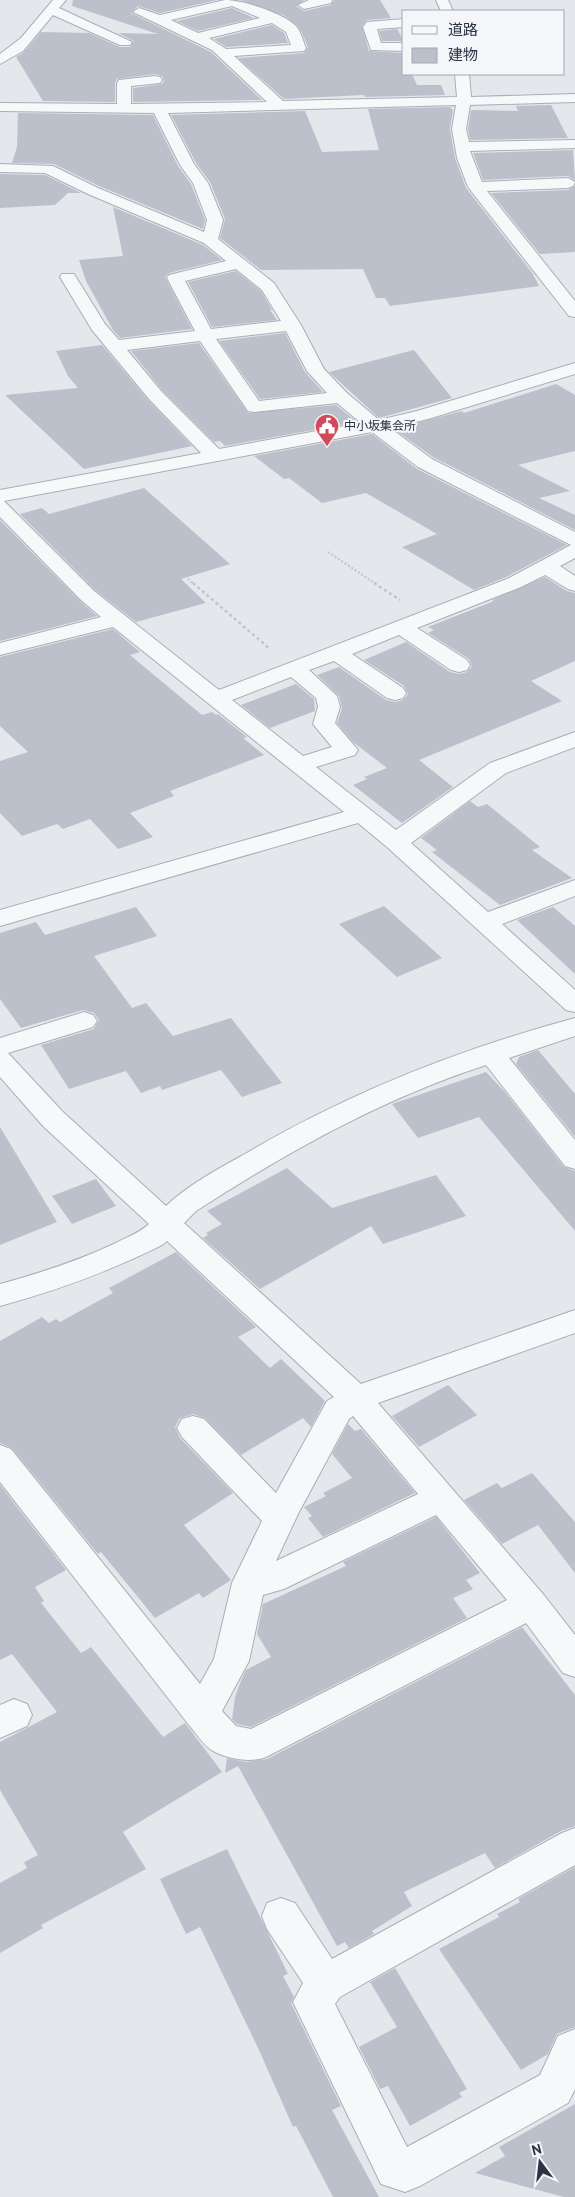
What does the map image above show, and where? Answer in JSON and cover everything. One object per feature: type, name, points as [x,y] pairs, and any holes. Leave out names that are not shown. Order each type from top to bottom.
[{"type":"street","points":[[304,5],[326,0]]},
{"type":"street","points":[[159,18],[233,2],[286,24],[292,30],[299,48],[224,53]]},
{"type":"street","points":[[0,60],[12,54],[23,45],[55,4],[125,42]]},
{"type":"street","points":[[139,12],[159,18],[224,53],[252,83],[280,106]]},
{"type":"street","points":[[197,37],[274,19]]},
{"type":"street","points":[[402,23],[372,25],[370,27],[376,47],[402,47]]},
{"type":"street","points":[[462,75],[464,101],[459,131],[464,158],[476,187],[575,312]]},
{"type":"street","points":[[124,109],[124,83],[155,80]]},
{"type":"street","points":[[0,107],[159,109],[575,98]]},
{"type":"street","points":[[159,109],[187,165],[200,182],[215,220],[210,240]]},
{"type":"street","points":[[459,131],[477,131]]},
{"type":"street","points":[[462,147],[575,144]]},
{"type":"street","points":[[0,168],[48,169],[92,192],[210,240],[268,287],[292,325],[316,371],[341,397],[375,426],[425,463],[575,540]]},
{"type":"street","points":[[476,187],[568,183]]},
{"type":"street","points":[[240,263],[175,278],[205,335],[254,407],[341,397]]},
{"type":"street","points":[[68,277],[98,326],[155,395],[216,457]]},
{"type":"street","points":[[115,346],[292,325]]},
{"type":"street","points":[[0,496],[375,426],[422,415],[575,368]]},
{"type":"street","points":[[0,506],[87,595],[396,842],[483,923],[575,1004]]},
{"type":"street","points":[[216,699],[425,616],[514,583],[575,550]]},
{"type":"street","points":[[546,566],[575,585]]},
{"type":"street","points":[[0,649],[118,620]]},
{"type":"street","points":[[400,626],[459,665]]},
{"type":"street","points":[[335,652],[395,693]]},
{"type":"street","points":[[293,668],[326,696],[329,707],[324,718],[324,724],[348,750],[299,765]]},
{"type":"street","points":[[396,842],[498,768],[575,739]]},
{"type":"street","points":[[0,918],[361,815]]},
{"type":"street","points":[[483,923],[575,887]]},
{"type":"street","points":[[0,1047],[84,1020]]},
{"type":"street","points":[[0,1295],[48,1282],[100,1263],[152,1238],[186,1204],[298,1135],[424,1076],[575,1027]]},
{"type":"street","points":[[491,1054],[575,1159]]},
{"type":"street","points":[[0,1060],[53,1119],[356,1398],[531,1604],[575,1662]]},
{"type":"street","points":[[202,1714],[231,1661],[249,1583],[280,1519],[338,1410],[356,1398],[575,1321]]},
{"type":"street","points":[[193,1428],[280,1519]]},
{"type":"street","points":[[0,1458],[202,1714],[225,1739],[253,1746],[531,1604]]},
{"type":"street","points":[[249,1583],[272,1579],[441,1498]]},
{"type":"street","points":[[575,1845],[326,1984],[313,2002],[396,2169],[405,2171],[554,2089],[575,2048]]},
{"type":"street","points":[[281,1916],[326,1984]]},
{"type":"path","points":[[328,552],[425,616]]},
{"type":"path","points":[[185,576],[293,668]]},
{"type":"building","points":[[73,0],[217,0],[160,13],[138,6],[131,13],[211,52],[262,100],[133,102],[133,88],[162,84],[164,81],[162,76],[155,74],[117,79],[115,83],[115,102],[43,101],[16,57],[24,52],[41,32],[89,33],[120,47],[130,47],[134,41],[118,33],[158,34],[72,6]]},
{"type":"building","points":[[240,0],[304,0],[296,6],[304,11],[331,5],[334,0],[380,0],[391,18],[367,20],[362,26],[369,51],[402,53],[402,75],[412,75],[417,85],[441,85],[445,95],[365,97],[364,95],[284,99],[238,58],[304,53],[308,47],[302,33],[297,25],[283,15]]},
{"type":"building","points":[[232,8],[254,18],[198,31],[177,21]]},
{"type":"building","points":[[272,25],[284,33],[288,43],[226,47],[214,39]]},
{"type":"building","points":[[397,29],[402,41],[382,41],[379,31]]},
{"type":"building","points":[[551,105],[568,138],[470,140],[468,129],[471,110],[518,111],[516,106]]},
{"type":"building","points":[[450,107],[453,110],[450,129],[455,158],[466,188],[533,274],[539,286],[390,306],[385,298],[376,298],[363,269],[261,270],[220,238],[225,219],[210,182],[196,163],[171,115],[305,111],[322,152],[379,150],[368,109]]},
{"type":"building","points":[[18,113],[153,115],[178,166],[191,184],[205,220],[203,229],[99,186],[54,164],[12,163],[17,147]]},
{"type":"building","points":[[573,150],[575,180],[568,176],[483,180],[473,153]]},
{"type":"building","points":[[0,174],[45,175],[81,193],[68,193],[55,205],[0,208]]},
{"type":"building","points":[[575,186],[575,252],[540,254],[491,193],[568,190]]},
{"type":"building","points":[[113,207],[203,245],[222,260],[169,273],[165,277],[192,329],[120,338],[113,330],[86,281],[79,260],[123,256]]},
{"type":"building","points":[[236,271],[261,291],[277,320],[212,327],[188,282]]},
{"type":"building","points":[[285,333],[305,372],[323,392],[260,399],[219,341]]},
{"type":"building","points":[[199,343],[248,413],[336,405],[357,422],[225,446],[220,441],[214,442],[162,390],[131,351]]},
{"type":"building","points":[[102,345],[148,400],[192,446],[84,469],[5,395],[78,388],[68,376],[56,351]]},
{"type":"building","points":[[414,350],[452,398],[379,418],[329,372]]},
{"type":"building","points":[[556,384],[575,395],[575,451],[518,465],[570,491],[539,498],[575,515],[575,530],[433,457],[394,429],[462,411],[464,413]]},
{"type":"building","points":[[372,434],[417,469],[567,545],[506,577],[474,590],[402,547],[437,534],[366,493],[322,503],[289,478],[284,479],[254,456]]},
{"type":"building","points":[[144,488],[230,564],[181,579],[206,603],[136,622],[95,590],[20,514],[42,508],[49,514]]},
{"type":"building","points":[[0,520],[79,600],[97,616],[0,641]]},
{"type":"building","points":[[545,577],[567,591],[575,593],[575,661],[531,681],[562,701],[419,760],[453,787],[402,823],[353,785],[367,779],[364,777],[387,768],[353,742],[337,723],[342,708],[339,696],[317,675],[339,667],[386,700],[395,702],[403,700],[408,694],[404,686],[364,660],[406,642],[450,672],[459,674],[467,672],[472,666],[469,659],[428,633],[434,630],[428,627],[494,601],[492,600]]},
{"type":"building","points":[[113,629],[140,652],[130,655],[202,715],[212,712],[216,715],[218,714],[247,737],[243,738],[264,755],[170,791],[174,796],[130,813],[153,837],[118,849],[90,819],[63,829],[57,824],[22,836],[0,813],[0,761],[28,752],[0,726],[0,657]]},
{"type":"building","points":[[296,684],[314,699],[315,711],[270,728],[241,705]]},
{"type":"building","points":[[470,801],[478,807],[487,804],[540,847],[532,850],[572,878],[500,905],[432,852],[437,850],[421,838]]},
{"type":"building","points":[[384,906],[442,958],[397,977],[339,924]]},
{"type":"building","points":[[136,907],[157,936],[94,956],[132,1008],[146,1003],[173,1036],[231,1018],[282,1083],[242,1097],[221,1070],[162,1090],[160,1086],[141,1093],[126,1071],[69,1089],[41,1045],[94,1029],[99,1020],[94,1013],[83,1010],[21,1028],[0,999],[0,933],[36,922],[45,935]]},
{"type":"building","points":[[553,907],[575,926],[575,974],[517,920]]},
{"type":"building","points":[[538,1050],[575,1094],[575,1137],[516,1064],[519,1057]]},
{"type":"building","points":[[486,1072],[504,1091],[564,1167],[575,1171],[575,1231],[479,1117],[418,1138],[392,1104]]},
{"type":"building","points":[[0,1127],[57,1222],[0,1245]]},
{"type":"building","points":[[287,1168],[332,1208],[436,1175],[466,1216],[383,1244],[371,1226],[260,1289],[203,1238],[208,1235],[206,1233],[222,1224],[207,1211]]},
{"type":"building","points":[[96,1179],[116,1206],[72,1224],[52,1196]]},
{"type":"building","points":[[176,1252],[256,1327],[238,1337],[270,1368],[281,1359],[325,1401],[311,1427],[303,1418],[241,1455],[205,1418],[193,1414],[180,1418],[175,1427],[180,1438],[233,1493],[184,1525],[231,1580],[203,1598],[199,1593],[155,1618],[101,1552],[98,1554],[12,1448],[0,1443],[0,1341],[42,1317],[49,1323],[56,1319],[60,1322],[113,1293],[109,1288]]},
{"type":"building","points":[[448,1385],[477,1415],[419,1447],[392,1416]]},
{"type":"building","points":[[348,1424],[355,1431],[361,1429],[415,1493],[323,1537],[308,1518],[312,1516],[304,1507],[326,1496],[323,1493],[352,1478],[332,1454]]},
{"type":"building","points":[[532,1473],[575,1522],[575,1573],[538,1525],[502,1544],[464,1500],[497,1483],[502,1488]]},
{"type":"building","points":[[0,1485],[66,1570],[35,1587],[44,1601],[41,1603],[81,1653],[91,1647],[163,1737],[185,1723],[222,1772],[123,1832],[146,1869],[41,1925],[43,1928],[0,1953],[0,1883],[27,1868],[24,1862],[38,1855],[0,1790],[0,1742],[57,1712],[12,1654],[0,1660]]},
{"type":"building","points":[[436,1517],[480,1573],[466,1580],[473,1589],[453,1598],[467,1618],[251,1727],[237,1724],[232,1719],[235,1697],[246,1670],[271,1657],[257,1634],[263,1604],[346,1566],[343,1562]]},
{"type":"building","points":[[522,1627],[575,1695],[575,1826],[561,1831],[495,1868],[485,1853],[404,1892],[412,1906],[372,1931],[374,1934],[349,1948],[345,1942],[337,1946],[238,1766],[225,1773],[227,1758],[246,1762],[267,1759]]},
{"type":"building","points":[[227,1849],[288,1974],[283,1976],[294,1997],[291,2003],[341,2106],[332,2110],[379,2197],[333,2197],[296,2126],[293,2127],[259,2050],[200,1927],[186,1934],[160,1879]]},
{"type":"building","points":[[575,1867],[575,2027],[557,2034],[548,2054],[521,2070],[439,1949],[499,1917],[497,1914],[520,1902],[518,1899]]},
{"type":"building","points":[[395,1968],[467,2089],[459,2093],[462,2097],[410,2126],[388,2086],[380,2089],[359,2047],[397,2027],[370,1982]]},
{"type":"building","points":[[575,2104],[575,2197],[564,2197],[475,2173],[505,2156],[499,2147]]},
{"type":"place","name":"中小坂集会所","points":[[327,447]]}]
